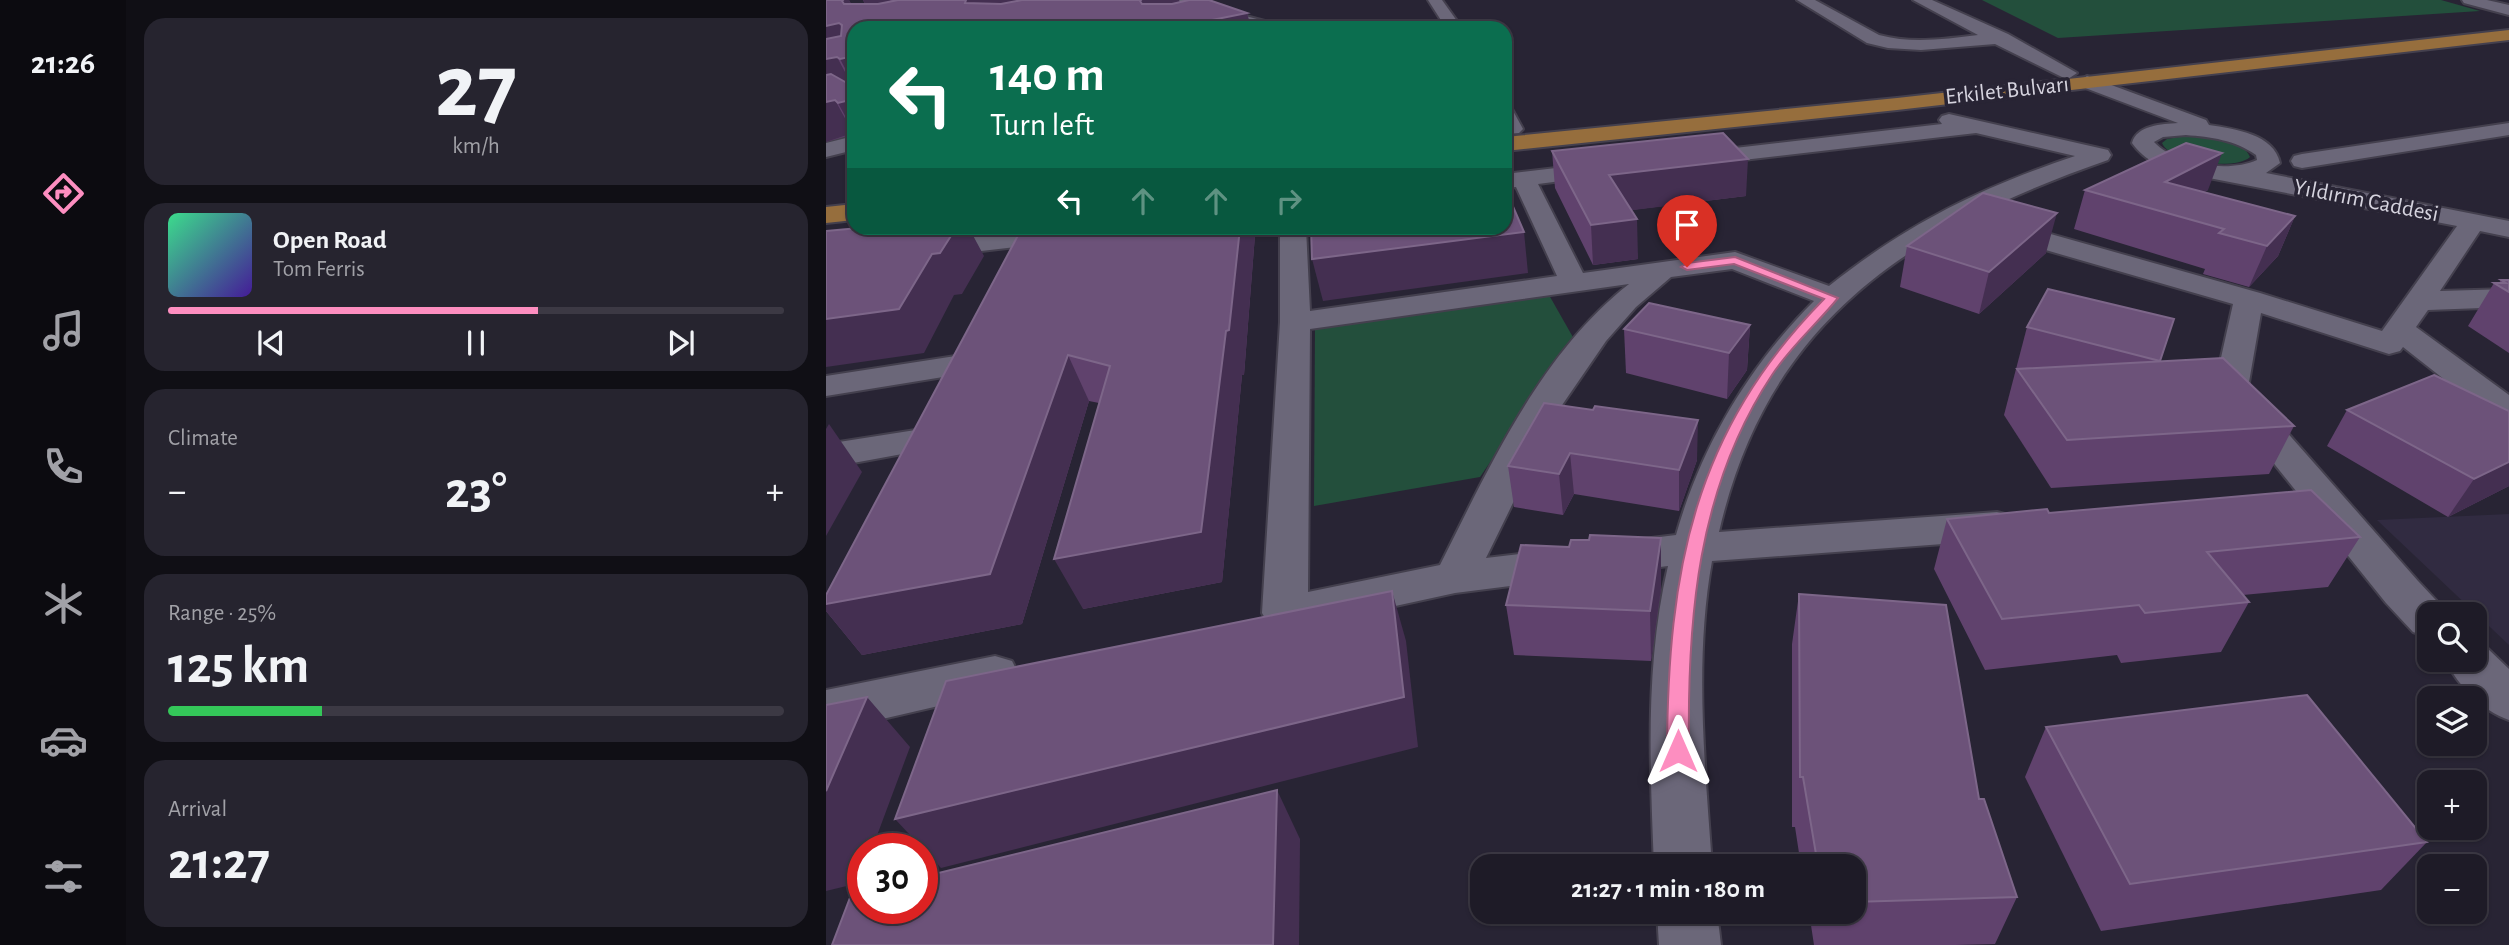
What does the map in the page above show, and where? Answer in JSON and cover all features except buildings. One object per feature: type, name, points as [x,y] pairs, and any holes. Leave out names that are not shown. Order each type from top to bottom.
[{"type":"main road","name":"Erkilet Bulvarı","points":[[1512,128],[2509,26]]},
{"type":"main road","name":"Erkilet Bulvarı","points":[[1512,129],[1897,104],[2509,36]]},
{"type":"main road","points":[[2067,73],[2087,82]]},
{"type":"main road","points":[[1877,92],[1897,104]]},
{"type":"main road","points":[[826,197],[847,195]]},
{"type":"main road","points":[[826,215],[847,213]]},
{"type":"street","points":[[1168,0],[1260,21]]},
{"type":"street","points":[[1435,0],[1449,21]]},
{"type":"street","points":[[1804,0],[1884,43],[1913,45],[2002,38]]},
{"type":"street","points":[[1920,0],[2002,38],[2049,54],[2067,73]]},
{"type":"street","points":[[2469,0],[2509,10]]},
{"type":"street","points":[[1189,21],[1222,14]]},
{"type":"street","points":[[2087,82],[2234,136]]},
{"type":"street","points":[[1897,104],[1973,127],[2100,155],[2164,159]]},
{"type":"street","points":[[1674,161],[1973,127]]},
{"type":"street","points":[[2164,159],[2146,148],[2143,143],[2146,136],[2165,130],[2186,129],[2234,136]]},
{"type":"street","points":[[2302,161],[2509,129]]},
{"type":"street","points":[[2470,135],[2509,149]]},
{"type":"street","name":"Yıldırım Caddesi","points":[[2234,136],[2302,161],[2403,191],[2509,216]]},
{"type":"street","points":[[826,149],[847,144]]},
{"type":"street","points":[[2222,172],[2253,170],[2267,165],[2269,155],[2259,146]]},
{"type":"street","points":[[1684,854],[1678,678],[1682,616],[1693,548],[1711,485],[1742,415],[1784,348],[1832,298],[1903,243],[2007,189],[2100,155]]},
{"type":"street","name":"Yıldırım Caddesi","points":[[2164,159],[2196,168],[2509,229]]},
{"type":"street","points":[[1574,283],[1514,180],[1633,166]]},
{"type":"street","points":[[1953,215],[2249,299],[2389,344],[2473,222]]},
{"type":"street","points":[[826,261],[1048,235]]},
{"type":"street","points":[[1293,235],[1295,322],[1265,618],[1455,577],[1693,548],[2037,523]]},
{"type":"street","points":[[1012,272],[1030,237]]},
{"type":"street","points":[[1295,322],[1735,260],[1832,298]]},
{"type":"street","points":[[1455,577],[1534,426],[1585,345],[1620,304],[1663,270]]},
{"type":"street","points":[[2418,301],[2509,298]]},
{"type":"street","points":[[2249,299],[2231,389],[2417,608]]},
{"type":"street","points":[[2399,329],[2509,412]]},
{"type":"street","points":[[903,476],[980,330]]},
{"type":"street","points":[[826,386],[962,365]]},
{"type":"street","points":[[826,456],[922,440]]},
{"type":"street","points":[[2285,505],[2326,502]]},
{"type":"street","points":[[826,711],[1029,668]]},
{"type":"street","points":[[2481,672],[2509,700]]},
{"type":"street","points":[[1688,924],[1690,945]]},
{"type":"shaded area","points":[[2509,514],[2509,645],[2487,624],[2487,602],[2464,602],[2377,520]]},
{"type":"green space","points":[[1982,0],[2441,0],[2480,11],[2058,38]]},
{"type":"green space","points":[[2192,135],[2233,142],[2250,157],[2231,163],[2203,162],[2177,155],[2167,150],[2162,143],[2167,139]]},
{"type":"green space","points":[[1549,295],[1574,339],[1480,477],[1314,506],[1315,325]]},
{"type":"route","points":[[1678,751],[1678,678],[1682,616],[1690,561],[1711,485],[1742,415],[1765,375],[1804,324],[1832,298],[1735,260],[1687,267]]}]
